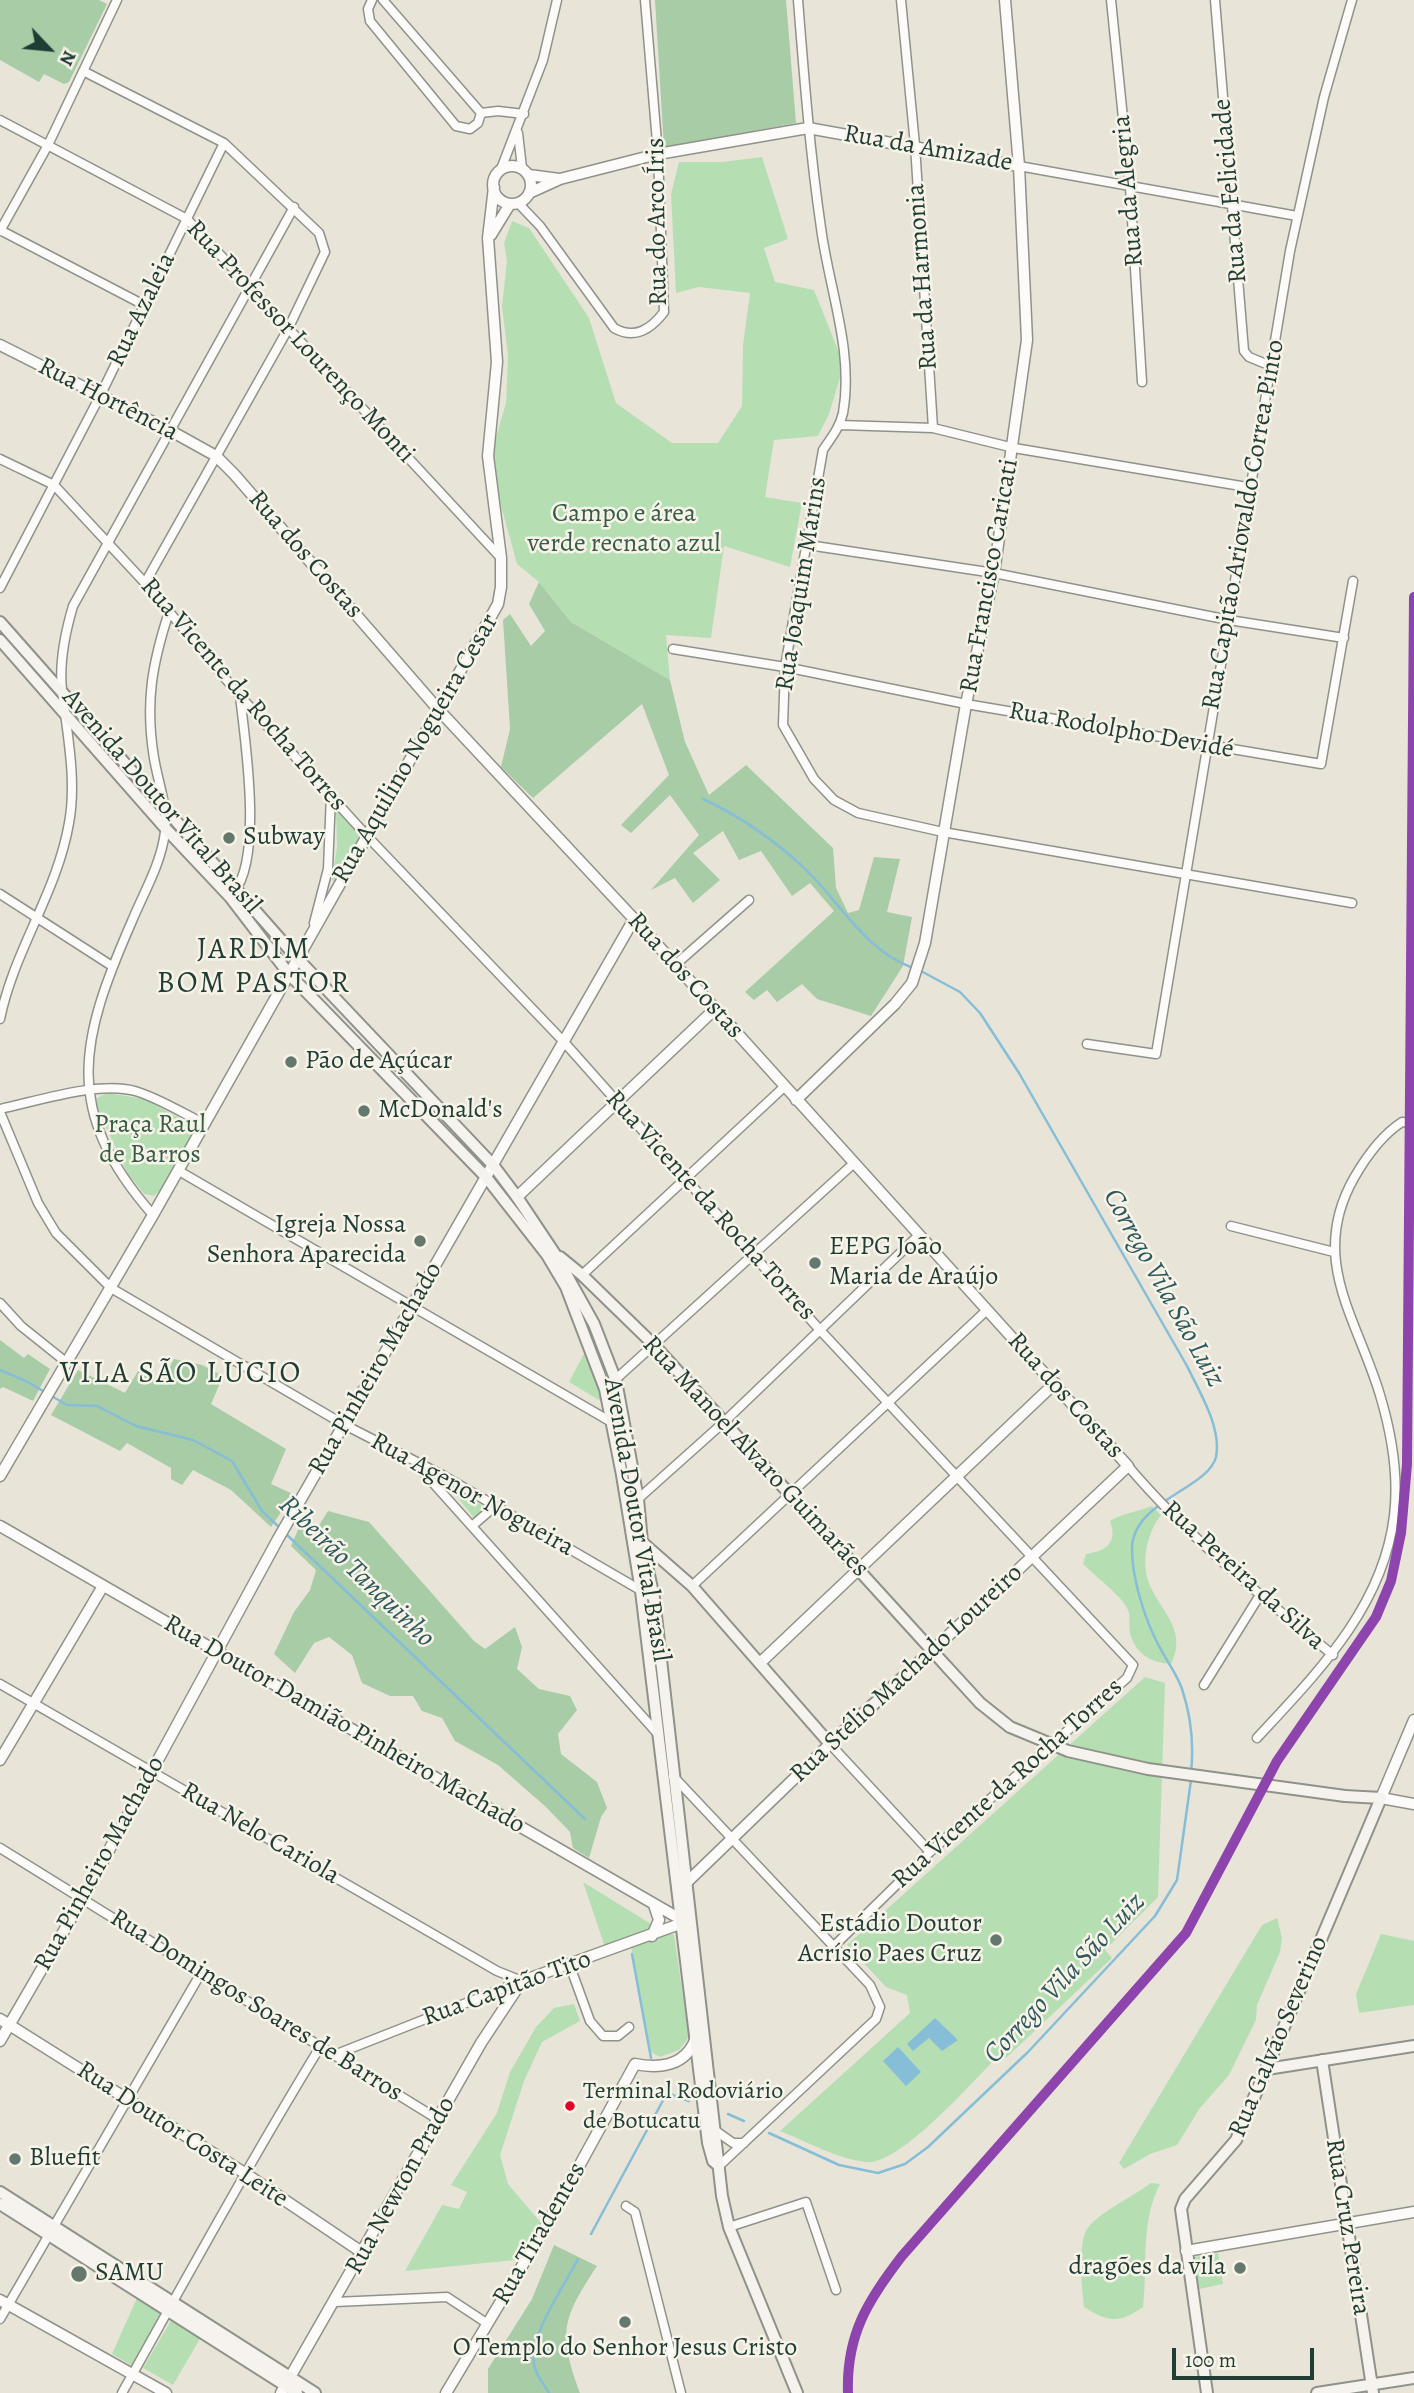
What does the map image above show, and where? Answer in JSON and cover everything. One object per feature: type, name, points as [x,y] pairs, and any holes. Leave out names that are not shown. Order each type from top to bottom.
[{"type":"main road","name":"Avenida Doutor Vital Brasil","points":[[0,622],[297,958],[493,1166],[555,1254],[594,1324],[615,1381],[654,1598],[676,1779],[682,1887],[696,2038],[705,2109],[713,2129]]},
{"type":"main road","name":"Avenida Doutor Vital Brasil","points":[[0,640],[166,829],[230,897],[289,974],[486,1177],[547,1255],[566,1287],[605,1389],[612,1422],[641,1591],[653,1703],[682,1887]]},
{"type":"main road","name":"Rua Manoel Alvaro Guimarães","points":[[555,1254],[582,1275],[654,1345],[980,1703],[1010,1727],[1068,1751],[1161,1771],[1345,1796],[1381,1798]]},
{"type":"main road","points":[[632,1534],[692,1586],[830,1744]]},
{"type":"main road","name":"Rua Stélio Machado Loureiro","points":[[830,1744],[933,1650]]},
{"type":"main road","name":"Rua Galvão Severino","points":[[1207,2393],[1181,2210],[1185,2199],[1236,2140],[1381,1798]]},
{"type":"main road","name":"Avenida Doutor Vital Brasil","points":[[685,1919],[712,2092],[713,2129]]},
{"type":"main road","points":[[1267,2069],[1414,2046]]},
{"type":"main road","name":"Rua Cruz Pereira","points":[[1322,2060],[1373,2388]]},
{"type":"main road","points":[[713,2129],[729,2227],[797,2393]]},
{"type":"main road","points":[[0,2192],[51,2231],[297,2393]]},
{"type":"main road","points":[[0,2204],[51,2231]]},
{"type":"main road","points":[[1317,2393],[1373,2388],[1414,2378]]},
{"type":"main road","points":[[286,2385],[315,2393]]},
{"type":"street","points":[[117,0],[48,145],[0,230],[144,305]]},
{"type":"street","points":[[372,0],[368,9],[370,21],[456,126],[466,130],[475,126],[481,113]]},
{"type":"street","points":[[383,0],[481,113],[524,114]]},
{"type":"street","points":[[514,203],[499,200],[494,187],[543,60],[557,0]]},
{"type":"street","name":"Rua do Arco Íris","points":[[514,203],[540,226],[614,328],[624,334],[641,332],[653,326],[664,312],[658,155],[645,0]]},
{"type":"street","name":"Rua Joaquim Marins","points":[[798,0],[808,128],[821,231],[842,335],[845,391],[840,425],[823,450],[785,667],[783,725],[814,779],[834,800],[858,813],[943,832],[1352,903]]},
{"type":"street","name":"Rua da Harmonia","points":[[901,0],[915,145],[933,428]]},
{"type":"street","name":"Rua Francisco Caricati","points":[[796,1100],[895,1004],[912,983],[925,943],[966,704],[994,573],[1014,448],[1027,340],[1019,166],[1005,0]]},
{"type":"street","name":"Rua da Alegria","points":[[1111,0],[1130,187],[1142,382]]},
{"type":"street","name":"Rua da Felicidade","points":[[1215,0],[1244,351],[1271,366]]},
{"type":"street","name":"Rua Capitão Ariovaldo Correa Pinto","points":[[1087,1044],[1156,1054],[1205,746],[1253,488],[1297,216],[1324,97],[1352,0]]},
{"type":"street","points":[[83,71],[224,143],[294,206],[319,233],[325,252],[288,329],[145,583]]},
{"type":"street","name":"Rua Professor Lourenço Monti","points":[[0,120],[187,219],[501,558]]},
{"type":"street","name":"Rua da Amizade","points":[[529,192],[560,179],[658,155],[808,128],[915,145],[1297,216]]},
{"type":"street","points":[[488,238],[514,203],[529,192],[518,130]]},
{"type":"street","name":"Rua Azaleia","points":[[0,587],[101,394],[224,143]]},
{"type":"street","points":[[501,169],[514,165],[525,172]]},
{"type":"street","name":"Rua da Amizade","points":[[525,172],[560,179]]},
{"type":"street","name":"Rua Aquilino Nogueira Cesar","points":[[0,1476],[179,1171],[437,708],[498,604],[501,558],[488,456],[497,362],[488,238],[494,187]]},
{"type":"street","points":[[0,1019],[9,983],[39,917],[62,855],[70,821],[62,653],[73,606],[294,206]]},
{"type":"street","name":"Rua Hortência","points":[[0,345],[101,394],[216,456]]},
{"type":"street","points":[[840,425],[876,424],[933,428],[1014,448],[1253,488]]},
{"type":"street","name":"Rua dos Costas","points":[[216,456],[437,708],[634,919],[853,1164],[1055,1383],[1154,1496]]},
{"type":"street","name":"Rua Vicente da Rocha Torres","points":[[0,459],[54,485],[145,583],[240,696],[367,836],[564,1042],[819,1329],[1133,1665],[1128,1678],[930,1852],[834,1946]]},
{"type":"street","points":[[808,545],[994,573],[1229,620],[1344,638],[1353,582]]},
{"type":"street","points":[[153,1215],[120,1172],[107,1149],[87,1091],[88,1053],[94,1020],[112,967],[161,855],[166,829],[150,731],[149,697],[153,659],[169,612]]},
{"type":"street","name":"Rua Rodolpho Devidé","points":[[673,649],[785,667],[966,704],[1321,764],[1344,638]]},
{"type":"street","points":[[230,897],[237,888],[250,834],[251,805],[240,696]]},
{"type":"street","points":[[313,929],[328,869],[331,795]]},
{"type":"street","points":[[0,894],[112,967]]},
{"type":"street","points":[[675,965],[748,900]]},
{"type":"street","name":"Rua Pinheiro Machado","points":[[0,2041],[5,2022],[83,1898],[278,1539],[634,919]]},
{"type":"street","points":[[517,1197],[618,1104],[715,1009]]},
{"type":"street","points":[[582,1275],[683,1178],[784,1087]]},
{"type":"street","points":[[0,1110],[87,1091],[125,1089],[138,1092],[205,1124]]},
{"type":"street","name":"Rua Agenor Nogueira","points":[[0,1110],[19,1162],[44,1213],[64,1241],[111,1289],[343,1424],[444,1476],[654,1598]]},
{"type":"street","points":[[1257,1738],[1333,1656],[1352,1627],[1386,1554],[1394,1518],[1397,1477],[1379,1392],[1358,1342],[1337,1277],[1334,1252],[1340,1207],[1362,1164],[1394,1127],[1402,1122],[1414,1123]]},
{"type":"street","points":[[605,1389],[853,1164]]},
{"type":"street","points":[[179,1171],[625,1429]]},
{"type":"street","points":[[1231,1226],[1334,1252]]},
{"type":"street","points":[[638,1499],[723,1423],[919,1235]]},
{"type":"street","points":[[0,1303],[21,1326],[66,1362]]},
{"type":"street","points":[[692,1586],[987,1310]]},
{"type":"street","points":[[761,1662],[1055,1383]]},
{"type":"street","points":[[413,1460],[658,1734]]},
{"type":"street","name":"Rua Stélio Machado Loureiro","points":[[933,1650],[1128,1466]]},
{"type":"street","points":[[442,1493],[444,1476]]},
{"type":"street","name":"Rua Pereira da Silva","points":[[1154,1496],[1260,1595],[1333,1656]]},
{"type":"street","points":[[472,1526],[494,1507]]},
{"type":"street","name":"Rua Doutor Damião Pinheiro Machado","points":[[0,1526],[685,1919]]},
{"type":"street","points":[[0,1760],[103,1586]]},
{"type":"street","points":[[1204,1685],[1260,1595]]},
{"type":"street","name":"Rua Nelo Cariola","points":[[0,1684],[497,1971],[522,1981]]},
{"type":"street","points":[[632,1704],[653,1703],[665,1697]]},
{"type":"street","name":"Rua Galvão Severino","points":[[1381,1798],[1414,1720]]},
{"type":"street","points":[[830,1744],[930,1852]]},
{"type":"street","name":"Rua Stélio Machado Loureiro","points":[[682,1887],[830,1744]]},
{"type":"street","points":[[663,1766],[834,1946],[878,1996],[880,2007],[876,2019],[719,2166]]},
{"type":"street","points":[[1381,1798],[1414,1804]]},
{"type":"street","name":"Rua Domingos Soares de Barros","points":[[0,1848],[439,2120]]},
{"type":"street","points":[[652,1936],[659,1920],[653,1903]]},
{"type":"street","name":"Rua Capitão Tito","points":[[334,2055],[522,1981],[652,1936],[685,1919]]},
{"type":"street","points":[[570,1966],[590,2021],[603,2036],[618,2036],[629,2026]]},
{"type":"street","points":[[0,2319],[4,2302],[51,2231],[201,1973]]},
{"type":"street","name":"Rua Newton Prado","points":[[286,2385],[481,2043],[522,1981]]},
{"type":"street","name":"Rua Doutor Costa Leite","points":[[5,2022],[243,2172],[363,2253]]},
{"type":"street","name":"Rua Tiradentes","points":[[446,2393],[635,2064],[670,2066],[684,2057],[696,2038]]},
{"type":"street","points":[[122,2393],[172,2309],[243,2172],[320,2047]]},
{"type":"street","points":[[713,2129],[733,2143],[744,2143]]},
{"type":"street","points":[[729,2227],[806,2202],[836,2290]]},
{"type":"street","points":[[626,2206],[635,2212],[681,2393]]},
{"type":"street","points":[[1186,2251],[1414,2212]]},
{"type":"street","points":[[335,2302],[447,2297],[488,2324]]},
{"type":"street","points":[[4,2302],[166,2393]]},
{"type":"green space","points":[[0,0],[99,0],[107,4],[69,82],[64,84],[44,74],[39,82],[0,60]]},
{"type":"green space","points":[[655,0],[786,0],[796,123],[664,148]]},
{"type":"green space","name":"Campo e área verde recnato azul","points":[[762,157],[788,239],[764,248],[775,282],[814,290],[844,365],[829,414],[818,436],[774,440],[765,497],[802,503],[790,567],[724,546],[711,638],[666,635],[670,680],[571,622],[539,582],[517,564],[489,462],[506,403],[508,356],[502,306],[507,261],[504,243],[512,221],[529,228],[589,318],[616,403],[672,443],[718,443],[742,406],[743,345],[750,293],[699,287],[676,293],[671,194],[679,162],[722,162]]},
{"type":"green space","points":[[539,582],[571,622],[670,680],[685,742],[709,795],[746,765],[833,848],[836,888],[848,913],[859,910],[874,857],[900,859],[887,912],[912,917],[903,966],[871,1016],[817,999],[802,984],[777,1002],[767,990],[754,1000],[745,992],[834,911],[810,883],[792,896],[761,851],[739,860],[723,831],[693,853],[720,880],[693,903],[675,878],[651,890],[699,835],[670,795],[631,833],[621,825],[669,775],[642,704],[533,798],[501,767],[510,729],[503,620],[510,614],[531,646],[545,631],[529,604]]},
{"type":"green space","points":[[336,809],[361,836],[336,883],[332,880],[337,847]]},
{"type":"green space","name":"Praça Raul de Barros","points":[[107,1093],[145,1099],[197,1128],[164,1186],[154,1196],[144,1194],[128,1174],[96,1106],[97,1098]]},
{"type":"green space","points":[[0,1340],[24,1358],[28,1354],[50,1369],[33,1401],[3,1387],[0,1389]]},
{"type":"green space","points":[[586,1350],[604,1403],[569,1382]]},
{"type":"green space","points":[[174,1359],[202,1365],[223,1376],[211,1404],[286,1449],[271,1484],[293,1494],[271,1527],[231,1490],[193,1470],[182,1485],[171,1479],[171,1468],[127,1443],[120,1451],[51,1415],[78,1370],[125,1393],[138,1371],[162,1381]]},
{"type":"green space","points":[[448,1485],[485,1507],[474,1518]]},
{"type":"green space","points":[[1152,1506],[1161,1515],[1148,1540],[1146,1570],[1151,1588],[1175,1633],[1175,1653],[1171,1664],[1157,1662],[1140,1652],[1130,1633],[1128,1609],[1112,1590],[1083,1564],[1086,1554],[1099,1551],[1108,1545],[1112,1535],[1110,1521]]},
{"type":"green space","points":[[328,1511],[369,1522],[474,1641],[485,1649],[515,1627],[522,1647],[517,1669],[539,1689],[570,1696],[577,1710],[558,1734],[561,1754],[597,1782],[607,1808],[601,1817],[589,1858],[573,1848],[570,1832],[546,1807],[498,1765],[455,1741],[442,1718],[422,1711],[413,1696],[390,1696],[362,1683],[352,1655],[329,1637],[314,1643],[295,1673],[274,1654],[294,1612],[310,1590],[316,1570],[291,1546],[303,1518],[318,1527]]},
{"type":"green space","points":[[1145,1677],[1165,1683],[1158,1897],[1105,1950],[1112,1958],[1006,2058],[1001,2053],[937,2119],[898,2150],[880,2160],[866,2162],[844,2157],[780,2131],[910,2013],[907,1995],[886,1987],[847,1945]]},
{"type":"green space","points":[[583,1882],[656,1927],[606,1950]]},
{"type":"green space","points":[[1277,1918],[1282,1938],[1280,1952],[1257,2005],[1256,2020],[1229,2075],[1200,2108],[1177,2145],[1150,2154],[1124,2169],[1119,2163],[1262,1925]]},
{"type":"green space","points":[[670,1933],[674,1935],[689,2037],[679,2050],[660,2057],[651,2052],[631,1946]]},
{"type":"green space","points":[[1381,1934],[1414,1941],[1414,2005],[1359,2013],[1356,1994]]},
{"type":"green space","points":[[574,2004],[580,2021],[542,2042],[524,2081],[500,2155],[508,2184],[541,2223],[515,2260],[405,2271],[442,2205],[459,2209],[467,2192],[451,2185],[497,2113],[510,2072],[536,2027],[554,2008]]},
{"type":"green space","points":[[1151,2183],[1160,2184],[1147,2229],[1143,2307],[1120,2318],[1100,2316],[1084,2307],[1081,2257],[1086,2231],[1097,2218]]},
{"type":"green space","points":[[554,2245],[597,2266],[576,2300],[567,2326],[568,2355],[580,2393],[488,2393],[488,2369],[532,2299]]},
{"type":"green space","points":[[1218,2253],[1223,2284],[1199,2289],[1195,2257]]},
{"type":"green space","points":[[137,2298],[162,2315],[133,2366],[112,2354]]},
{"type":"green space","points":[[172,2319],[201,2337],[173,2385],[143,2368]]},
{"type":"water","points":[[935,2018],[958,2040],[942,2051],[929,2038],[913,2051],[907,2044]]},
{"type":"water","points":[[898,2047],[921,2072],[906,2086],[883,2061]]},
{"type":"waterway","name":"Corrego Vila São Luiz","points":[[703,799],[732,814],[775,843],[812,876],[882,951],[913,968]]},
{"type":"waterway","name":"Corrego Vila São Luiz","points":[[919,970],[960,992],[980,1013],[1019,1073],[1187,1366],[1213,1422],[1217,1446],[1216,1457],[1210,1468],[1200,1478],[1156,1507],[1144,1519],[1135,1533],[1132,1549],[1134,1573],[1144,1612],[1180,1683],[1188,1710],[1191,1773]]},
{"type":"waterway","name":"Ribeirão Tanquinho","points":[[0,1370],[26,1381],[67,1405],[97,1406],[136,1426],[193,1440],[232,1461],[262,1511],[280,1528]]},
{"type":"waterway","name":"Ribeirão Tanquinho","points":[[285,1533],[585,1819]]},
{"type":"waterway","name":"Corrego Vila São Luiz","points":[[769,2133],[839,2165],[878,2173],[905,2164],[928,2147],[1028,2052],[1155,1916],[1177,1880],[1191,1780]]},
{"type":"waterway","name":"Ribeirão Tanquinho","points":[[632,1954],[651,2058]]},
{"type":"waterway","name":"Ribeirão Tanquinho","points":[[591,2234],[667,2093],[689,2101]]},
{"type":"waterway","name":"Corrego Vila São Luiz","points":[[728,2114],[744,2121]]},
{"type":"waterway","name":"Ribeirão Tanquinho","points":[[549,2393],[535,2369],[536,2343],[548,2313],[578,2259]]},
{"type":"transit line","points":[[848,2393],[848,2372],[855,2336],[869,2303],[879,2288],[902,2256],[1186,1933],[1277,1761],[1376,1617],[1391,1581],[1401,1533],[1407,1464],[1414,597]]},
{"type":"place","name":"Subway","points":[[229,838]]},
{"type":"place","name":"Pão de Açúcar","points":[[291,1062]]},
{"type":"place","name":"McDonald's","points":[[364,1111]]},
{"type":"place","name":"Igreja Nossa Senhora Aparecida","points":[[420,1241]]},
{"type":"place","name":"EEPG João Maria de Araújo","points":[[815,1263]]},
{"type":"place","name":"Estádio Doutor Acrísio Paes Cruz","points":[[996,1940]]},
{"type":"place","name":"Terminal Rodoviário de Botucatu","points":[[570,2106]]},
{"type":"place","name":"Bluefit","points":[[15,2159]]},
{"type":"place","name":"dragões da vila","points":[[1240,2268]]},
{"type":"place","name":"SAMU","points":[[79,2274]]},
{"type":"place","name":"O Templo do Senhor Jesus Cristo","points":[[625,2322]]},
{"type":"district","name":"JARDIM BOM PASTOR","points":[[254,968]]},
{"type":"district","name":"VILA SÃO LUCIO","points":[[181,1375]]}]
